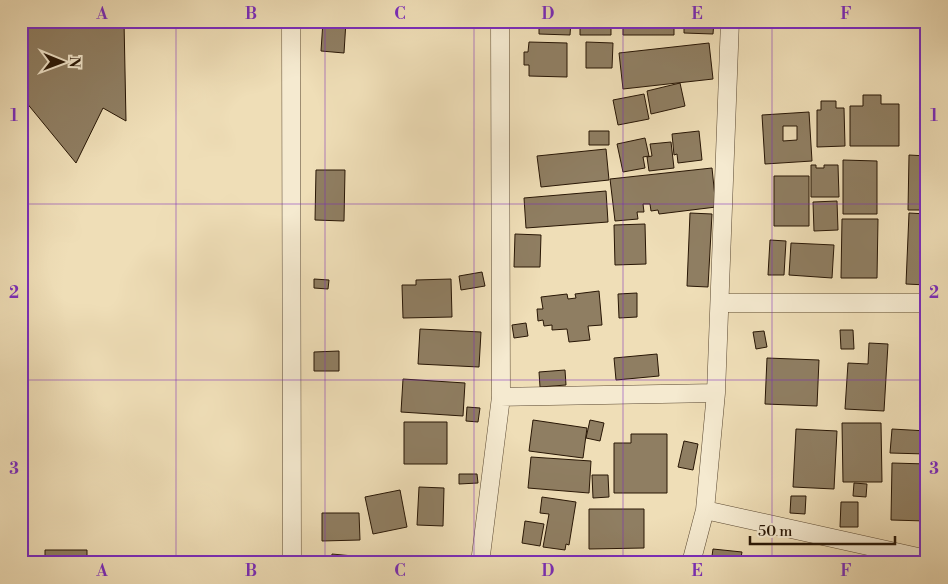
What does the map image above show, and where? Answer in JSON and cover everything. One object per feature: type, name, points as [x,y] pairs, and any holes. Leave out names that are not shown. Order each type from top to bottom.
[{"type":"street","points":[[291,21],[292,563]]},
{"type":"street","points":[[480,563],[501,397],[500,21]]},
{"type":"street","points":[[691,563],[705,510],[716,393],[721,303],[730,21]]},
{"type":"street","points":[[721,303],[927,304]]},
{"type":"street","points":[[501,397],[716,393]]},
{"type":"street","points":[[705,510],[927,559]]},
{"type":"building","points":[[21,21],[124,21],[126,121],[103,108],[76,163],[21,96]]},
{"type":"building","points":[[323,21],[346,21],[344,53],[321,51]]},
{"type":"building","points":[[539,21],[571,21],[570,35],[539,34]]},
{"type":"building","points":[[580,21],[611,21],[611,35],[580,35]]},
{"type":"building","points":[[623,21],[674,21],[674,35],[623,35]]},
{"type":"building","points":[[684,21],[714,21],[713,34],[684,33]]},
{"type":"building","points":[[529,42],[567,43],[567,77],[529,76],[529,65],[524,65],[524,52],[528,52]]},
{"type":"building","points":[[586,42],[613,43],[612,68],[586,68]]},
{"type":"building","points":[[709,43],[713,79],[623,89],[619,53]]},
{"type":"building","points":[[680,83],[685,106],[651,114],[647,91]]},
{"type":"building","points":[[644,94],[649,119],[618,125],[613,100]]},
{"type":"building","points":[[863,95],[881,95],[881,104],[899,104],[899,146],[850,146],[850,106],[863,106]]},
{"type":"building","points":[[821,101],[836,101],[836,108],[844,108],[845,146],[817,147],[817,110],[821,110]]},
{"type":"building","points":[[809,112],[812,161],[765,164],[762,115]],"holes":[[[783,126],[797,126],[797,140],[783,141]]]},
{"type":"building","points":[[589,131],[609,131],[609,145],[589,145]]},
{"type":"building","points":[[699,131],[702,160],[678,163],[677,154],[674,155],[672,134]]},
{"type":"building","points":[[645,138],[649,156],[643,157],[645,168],[623,172],[617,144]]},
{"type":"building","points":[[671,142],[674,168],[649,171],[647,157],[652,156],[650,144]]},
{"type":"building","points":[[606,149],[609,180],[541,187],[537,156]]},
{"type":"building","points":[[909,155],[927,156],[927,210],[908,210]]},
{"type":"building","points":[[843,160],[877,161],[877,214],[843,214]]},
{"type":"building","points":[[811,165],[816,165],[816,168],[824,168],[824,165],[838,165],[839,197],[811,197]]},
{"type":"building","points":[[712,168],[716,207],[659,214],[658,210],[651,211],[650,204],[643,204],[644,212],[637,212],[638,219],[615,221],[610,179]]},
{"type":"building","points":[[316,170],[345,170],[344,221],[315,220]]},
{"type":"building","points":[[774,176],[809,176],[809,226],[774,226]]},
{"type":"building","points":[[606,191],[608,222],[526,228],[524,198]]},
{"type":"building","points":[[837,201],[838,230],[814,231],[813,202]]},
{"type":"building","points":[[690,213],[712,214],[708,287],[687,286]]},
{"type":"building","points":[[909,213],[927,214],[927,285],[906,284]]},
{"type":"building","points":[[842,219],[878,219],[877,278],[841,278]]},
{"type":"building","points":[[645,224],[646,264],[615,265],[614,225]]},
{"type":"building","points":[[515,234],[541,235],[540,267],[514,267]]},
{"type":"building","points":[[770,240],[786,241],[784,275],[768,275]]},
{"type":"building","points":[[791,243],[834,245],[832,278],[789,275]]},
{"type":"building","points":[[482,272],[485,286],[461,290],[459,276]]},
{"type":"building","points":[[314,279],[329,280],[328,289],[314,288]]},
{"type":"building","points":[[451,279],[452,317],[403,318],[402,285],[416,285],[416,280]]},
{"type":"building","points":[[599,291],[602,325],[588,326],[590,340],[569,342],[567,329],[552,330],[552,325],[544,326],[543,320],[538,321],[537,309],[543,309],[541,297],[567,294],[568,299],[576,298],[575,294]]},
{"type":"building","points":[[637,293],[637,317],[619,318],[618,294]]},
{"type":"building","points":[[526,323],[528,336],[514,338],[512,325]]},
{"type":"building","points":[[420,329],[481,332],[479,367],[418,364]]},
{"type":"building","points":[[840,330],[853,330],[854,349],[841,349]]},
{"type":"building","points":[[764,331],[767,347],[756,349],[753,332]]},
{"type":"building","points":[[869,343],[888,344],[884,411],[845,409],[848,363],[868,364]]},
{"type":"building","points":[[339,351],[339,371],[314,371],[314,352]]},
{"type":"building","points":[[657,354],[659,376],[616,380],[614,358]]},
{"type":"building","points":[[767,358],[819,360],[817,406],[765,404]]},
{"type":"building","points":[[565,370],[566,385],[540,387],[539,372]]},
{"type":"building","points":[[403,379],[465,383],[463,416],[401,412]]},
{"type":"building","points":[[467,407],[480,408],[478,422],[466,421]]},
{"type":"building","points":[[533,420],[587,428],[583,458],[529,451]]},
{"type":"building","points":[[590,420],[604,423],[600,441],[586,438]]},
{"type":"building","points":[[404,422],[447,422],[447,464],[404,464]]},
{"type":"building","points":[[842,423],[881,423],[882,482],[843,482]]},
{"type":"building","points":[[796,429],[837,431],[834,489],[793,487]]},
{"type":"building","points":[[892,429],[927,431],[926,454],[890,453]]},
{"type":"building","points":[[631,434],[667,434],[667,493],[614,493],[614,443],[631,443]]},
{"type":"building","points":[[684,441],[698,444],[693,470],[678,467]]},
{"type":"building","points":[[531,457],[591,461],[589,493],[528,488]]},
{"type":"building","points":[[892,463],[927,464],[926,521],[891,520]]},
{"type":"building","points":[[459,474],[477,474],[478,483],[459,484]]},
{"type":"building","points":[[592,475],[608,475],[609,497],[593,498]]},
{"type":"building","points":[[854,483],[867,484],[866,497],[853,496]]},
{"type":"building","points":[[419,487],[444,488],[443,526],[417,525]]},
{"type":"building","points":[[400,490],[407,527],[373,534],[365,497]]},
{"type":"building","points":[[791,496],[806,496],[805,514],[790,513]]},
{"type":"building","points":[[542,497],[576,502],[569,545],[566,544],[565,550],[543,547],[549,514],[540,513]]},
{"type":"building","points":[[841,502],[858,502],[858,527],[840,527]]},
{"type":"building","points":[[589,509],[644,509],[644,548],[589,549]]},
{"type":"building","points":[[322,513],[359,513],[360,540],[322,541]]},
{"type":"building","points":[[525,521],[544,524],[540,546],[522,543]]},
{"type":"building","points":[[713,549],[742,552],[740,563],[711,563]]},
{"type":"building","points":[[45,550],[87,550],[87,563],[45,563]]},
{"type":"building","points":[[332,554],[364,557],[363,563],[331,563]]},
{"type":"building","points":[[490,557],[508,557],[508,563],[490,563]]},
{"type":"building","points":[[136,558],[136,563],[106,563],[106,559]]},
{"type":"building","points":[[535,558],[553,559],[553,563],[534,563]]},
{"type":"building","points":[[576,559],[592,560],[592,563],[576,563]]}]
